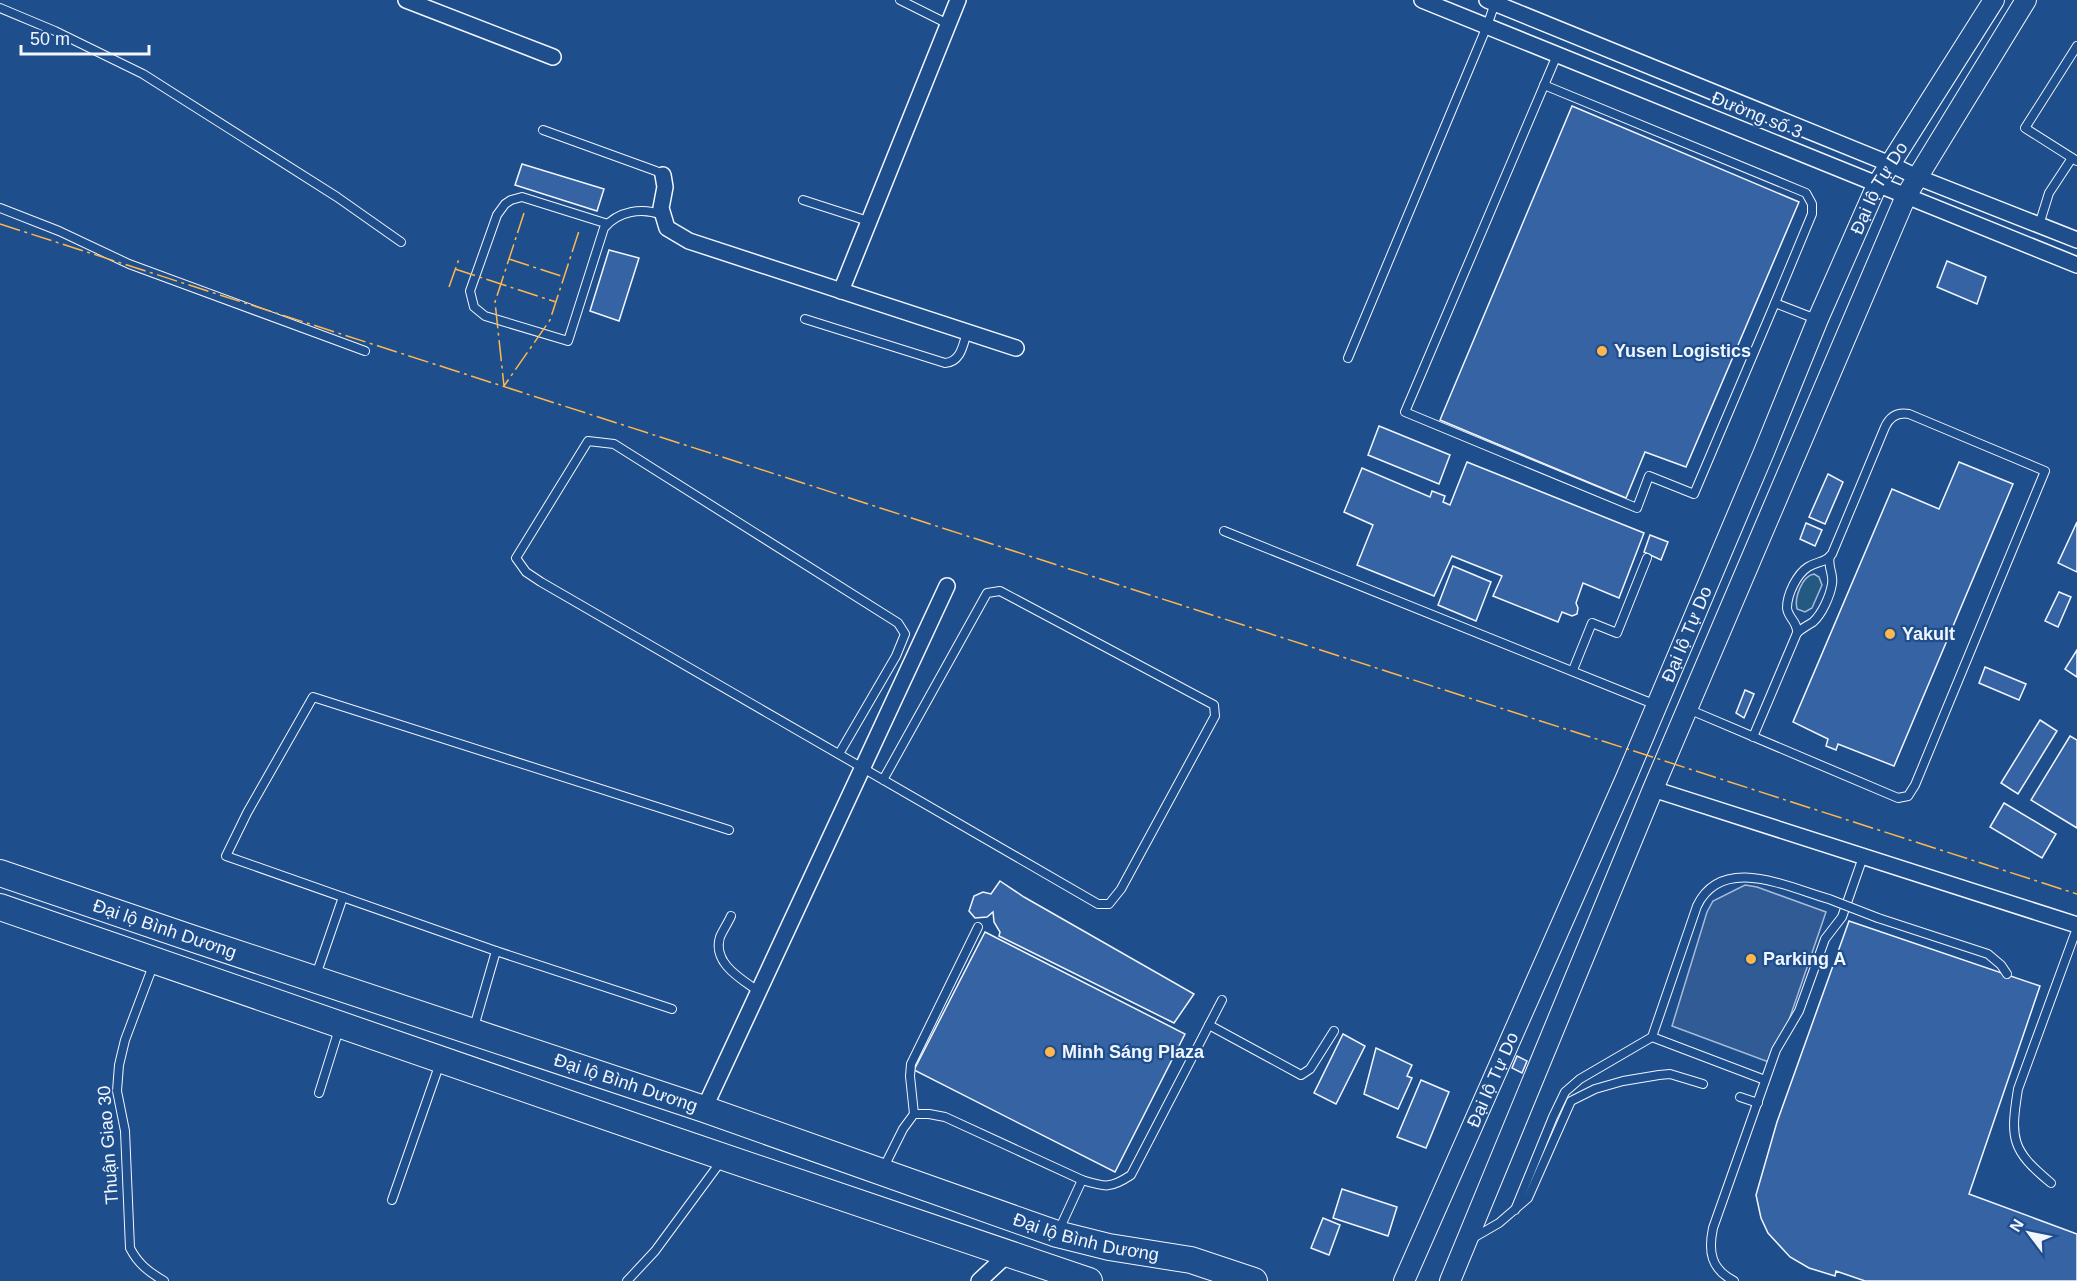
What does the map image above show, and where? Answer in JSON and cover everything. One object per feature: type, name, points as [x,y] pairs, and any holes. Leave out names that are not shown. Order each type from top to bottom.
[{"type":"highway","name":"Đại lộ Bình Dương","points":[[0,873],[704,1109],[1058,1234],[1109,1247],[1191,1260],[1254,1281]]},
{"type":"highway","name":"Đại lộ Bình Dương","points":[[0,907],[723,1158],[1089,1281]]},
{"type":"street","points":[[406,0],[553,57]]},
{"type":"street","points":[[841,291],[958,0]]},
{"type":"street","name":"Đường số 3","points":[[1422,0],[2077,265]]},
{"type":"street","name":"Đại lộ Tự Do","points":[[1404,1281],[1656,705],[1818,319],[1877,185],[1994,0]]},
{"type":"street","name":"Đại lộ Tự Do","points":[[1450,1281],[1686,709],[1906,196],[2026,0]]},
{"type":"street","name":"Đường số 3","points":[[1491,2],[1917,177],[2077,240]]},
{"type":"street","points":[[663,175],[665,187],[661,208],[667,228],[689,241],[1016,348]]},
{"type":"street","points":[[704,1109],[946,586]]},
{"type":"street","points":[[1653,789],[2077,927]]},
{"type":"street","points":[[979,1281],[1008,1254]]},
{"type":"lane","points":[[900,0],[948,24]]},
{"type":"lane","points":[[1348,358],[1487,26],[1491,2]]},
{"type":"lane","points":[[0,8],[55,31],[143,74],[337,197],[401,242]]},
{"type":"lane","points":[[2039,225],[2049,193],[2074,160],[2025,128],[2077,46]]},
{"type":"lane","points":[[1544,86],[1806,193],[1812,204],[1812,214],[1694,494],[1649,476],[1637,508],[1405,412],[1557,55]]},
{"type":"lane","points":[[543,130],[663,175]]},
{"type":"lane","points":[[608,224],[528,198],[511,200],[500,209],[497,215],[470,291],[474,307],[485,316],[568,342],[602,234],[608,224],[621,215],[631,212],[648,211],[664,216]]},
{"type":"lane","points":[[802,200],[868,221]]},
{"type":"lane","points":[[0,208],[58,231],[129,264],[365,351]]},
{"type":"lane","points":[[1775,303],[1818,319]]},
{"type":"lane","points":[[805,320],[945,363],[950,363],[962,351],[967,332]]},
{"type":"lane","points":[[1686,709],[1898,798],[1905,798],[1911,793],[2045,472],[1909,414],[1897,414],[1887,423],[1830,556],[1832,585],[1822,611],[1797,633]]},
{"type":"lane","points":[[839,754],[896,656],[905,634],[898,623],[614,444],[588,441],[516,558],[526,572],[862,768],[1098,904],[1109,904],[1121,889],[1215,716],[1214,705],[1000,591],[987,593],[883,780]]},
{"type":"lane","points":[[1224,531],[1656,705]]},
{"type":"lane","points":[[1753,737],[1797,633],[1797,626],[1787,609],[1794,585],[1798,576],[1806,569],[1827,560],[1830,556]]},
{"type":"lane","points":[[1573,670],[1592,623],[1617,633],[1647,558]]},
{"type":"lane","points":[[672,1009],[496,951],[226,856],[313,697],[729,830]]},
{"type":"lane","points":[[1734,1281],[1715,1266],[1711,1255],[1711,1240],[1765,1080],[1784,1035],[1793,1024],[1799,1011],[1826,939],[1842,917],[1863,857]]},
{"type":"lane","points":[[1515,1210],[1565,1092],[1580,1079],[1652,1037],[1702,896],[1720,881],[1734,877],[1747,877],[1828,899],[1988,954],[2001,965],[2007,974]]},
{"type":"lane","points":[[314,979],[343,897]]},
{"type":"lane","points":[[731,916],[720,939],[719,953],[727,967],[758,991]]},
{"type":"lane","points":[[881,1173],[903,1129],[914,1114],[911,1064],[978,927]]},
{"type":"lane","points":[[2051,1183],[2028,1163],[2018,1149],[2014,1114],[2018,1089],[2077,927]]},
{"type":"lane","points":[[472,1032],[496,951]]},
{"type":"lane","name":"Thuận Giao 30","points":[[155,961],[125,1040],[119,1065],[117,1091],[125,1131],[130,1248],[136,1260],[144,1268],[164,1281]]},
{"type":"lane","points":[[914,1114],[929,1114],[945,1118],[1082,1180],[1097,1185],[1115,1186],[1131,1175],[1222,1000]]},
{"type":"lane","points":[[319,1093],[341,1025]]},
{"type":"lane","points":[[1209,1025],[1301,1075],[1310,1069],[1334,1031]]},
{"type":"lane","points":[[1652,1037],[1765,1080]]},
{"type":"lane","points":[[392,1200],[442,1059]]},
{"type":"lane","points":[[1466,1242],[1499,1223],[1528,1198],[1571,1101],[1595,1089],[1623,1081],[1659,1075],[1680,1076],[1702,1084]]},
{"type":"lane","points":[[1740,1097],[1758,1103]]},
{"type":"lane","points":[[627,1281],[655,1251],[723,1158]]},
{"type":"lane","points":[[1058,1234],[1082,1180]]},
{"type":"shaded area","points":[[1814,574],[1819,577],[1822,585],[1812,608],[1805,612],[1797,609],[1798,594],[1806,579]]},
{"type":"shaded area","name":"Parking A","points":[[1745,885],[1757,887],[1826,912],[1774,1064],[1672,1026],[1707,912],[1713,901]]},
{"type":"building","name":"Yusen Logistics","points":[[1572,106],[1799,202],[1686,467],[1645,452],[1626,498],[1440,420]]},
{"type":"building","points":[[522,164],[604,189],[597,211],[515,185]]},
{"type":"building","points":[[609,250],[639,258],[619,321],[590,311]]},
{"type":"building","points":[[1947,261],[1986,277],[1977,304],[1937,287]]},
{"type":"building","points":[[1379,426],[1450,455],[1439,484],[1368,455]]},
{"type":"building","points":[[1467,462],[1644,533],[1619,598],[1583,583],[1576,603],[1577,614],[1572,616],[1562,612],[1558,622],[1493,596],[1502,576],[1452,556],[1434,596],[1357,565],[1373,525],[1344,512],[1362,468],[1430,497],[1432,491],[1445,496],[1443,502],[1450,505]]},
{"type":"building","name":"Yakult","points":[[1959,462],[2013,484],[1894,766],[1838,744],[1836,750],[1826,746],[1828,739],[1793,722],[1892,489],[1939,509]]},
{"type":"building","points":[[1828,474],[1843,482],[1825,524],[1809,517]]},
{"type":"building","points":[[2077,522],[2077,572],[2058,563]]},
{"type":"building","points":[[1806,523],[1822,530],[1815,546],[1800,539]]},
{"type":"building","points":[[1650,535],[1668,542],[1661,560],[1644,552]]},
{"type":"building","points":[[1453,566],[1491,582],[1476,621],[1438,605]]},
{"type":"building","points":[[2059,592],[2071,597],[2058,627],[2045,621]]},
{"type":"building","points":[[2077,650],[2077,677],[2065,669]]},
{"type":"building","points":[[1985,667],[2026,684],[2019,700],[1979,683]]},
{"type":"building","points":[[1745,690],[1754,694],[1744,718],[1736,713]]},
{"type":"building","points":[[2040,720],[2057,731],[2018,794],[2001,783]]},
{"type":"building","points":[[2070,736],[2077,740],[2077,828],[2031,800]]},
{"type":"building","points":[[2004,803],[2056,834],[2042,858],[1990,827]]},
{"type":"building","points":[[1000,881],[1194,994],[1174,1023],[999,936],[1000,932],[994,922],[993,912],[987,917],[975,918],[969,911],[974,896],[983,892],[991,894]]},
{"type":"building","points":[[1849,921],[2040,986],[1969,1194],[2077,1234],[2077,1281],[1865,1281],[1836,1271],[1835,1276],[1809,1268],[1790,1257],[1768,1233],[1761,1218],[1756,1195],[1777,1122]]},
{"type":"building","name":"Minh Sáng Plaza","points":[[985,932],[1185,1034],[1115,1172],[914,1070]]},
{"type":"building","points":[[1343,1034],[1365,1046],[1336,1104],[1314,1093]]},
{"type":"building","points":[[1376,1048],[1412,1065],[1407,1076],[1412,1078],[1398,1109],[1364,1094]]},
{"type":"building","points":[[1517,1056],[1527,1061],[1522,1073],[1512,1068]]},
{"type":"building","points":[[1421,1080],[1449,1092],[1426,1148],[1397,1137]]},
{"type":"building","points":[[1342,1189],[1397,1207],[1388,1236],[1333,1218]]},
{"type":"building","points":[[1323,1218],[1340,1225],[1329,1255],[1311,1248]]},
{"type":"power","points":[[524,213],[495,302],[504,386],[550,320],[579,231]]},
{"type":"power","points":[[0,224],[2077,894]]},
{"type":"power","points":[[449,287],[460,256]]},
{"type":"power","points":[[509,259],[564,277]]},
{"type":"power","points":[[455,269],[556,302]]},
{"type":"place","name":"Yusen Logistics","points":[[1602,351]]},
{"type":"place","name":"Yakult","points":[[1890,634]]},
{"type":"place","name":"Parking A","points":[[1751,959]]},
{"type":"place","name":"Minh Sáng Plaza","points":[[1050,1052]]}]
